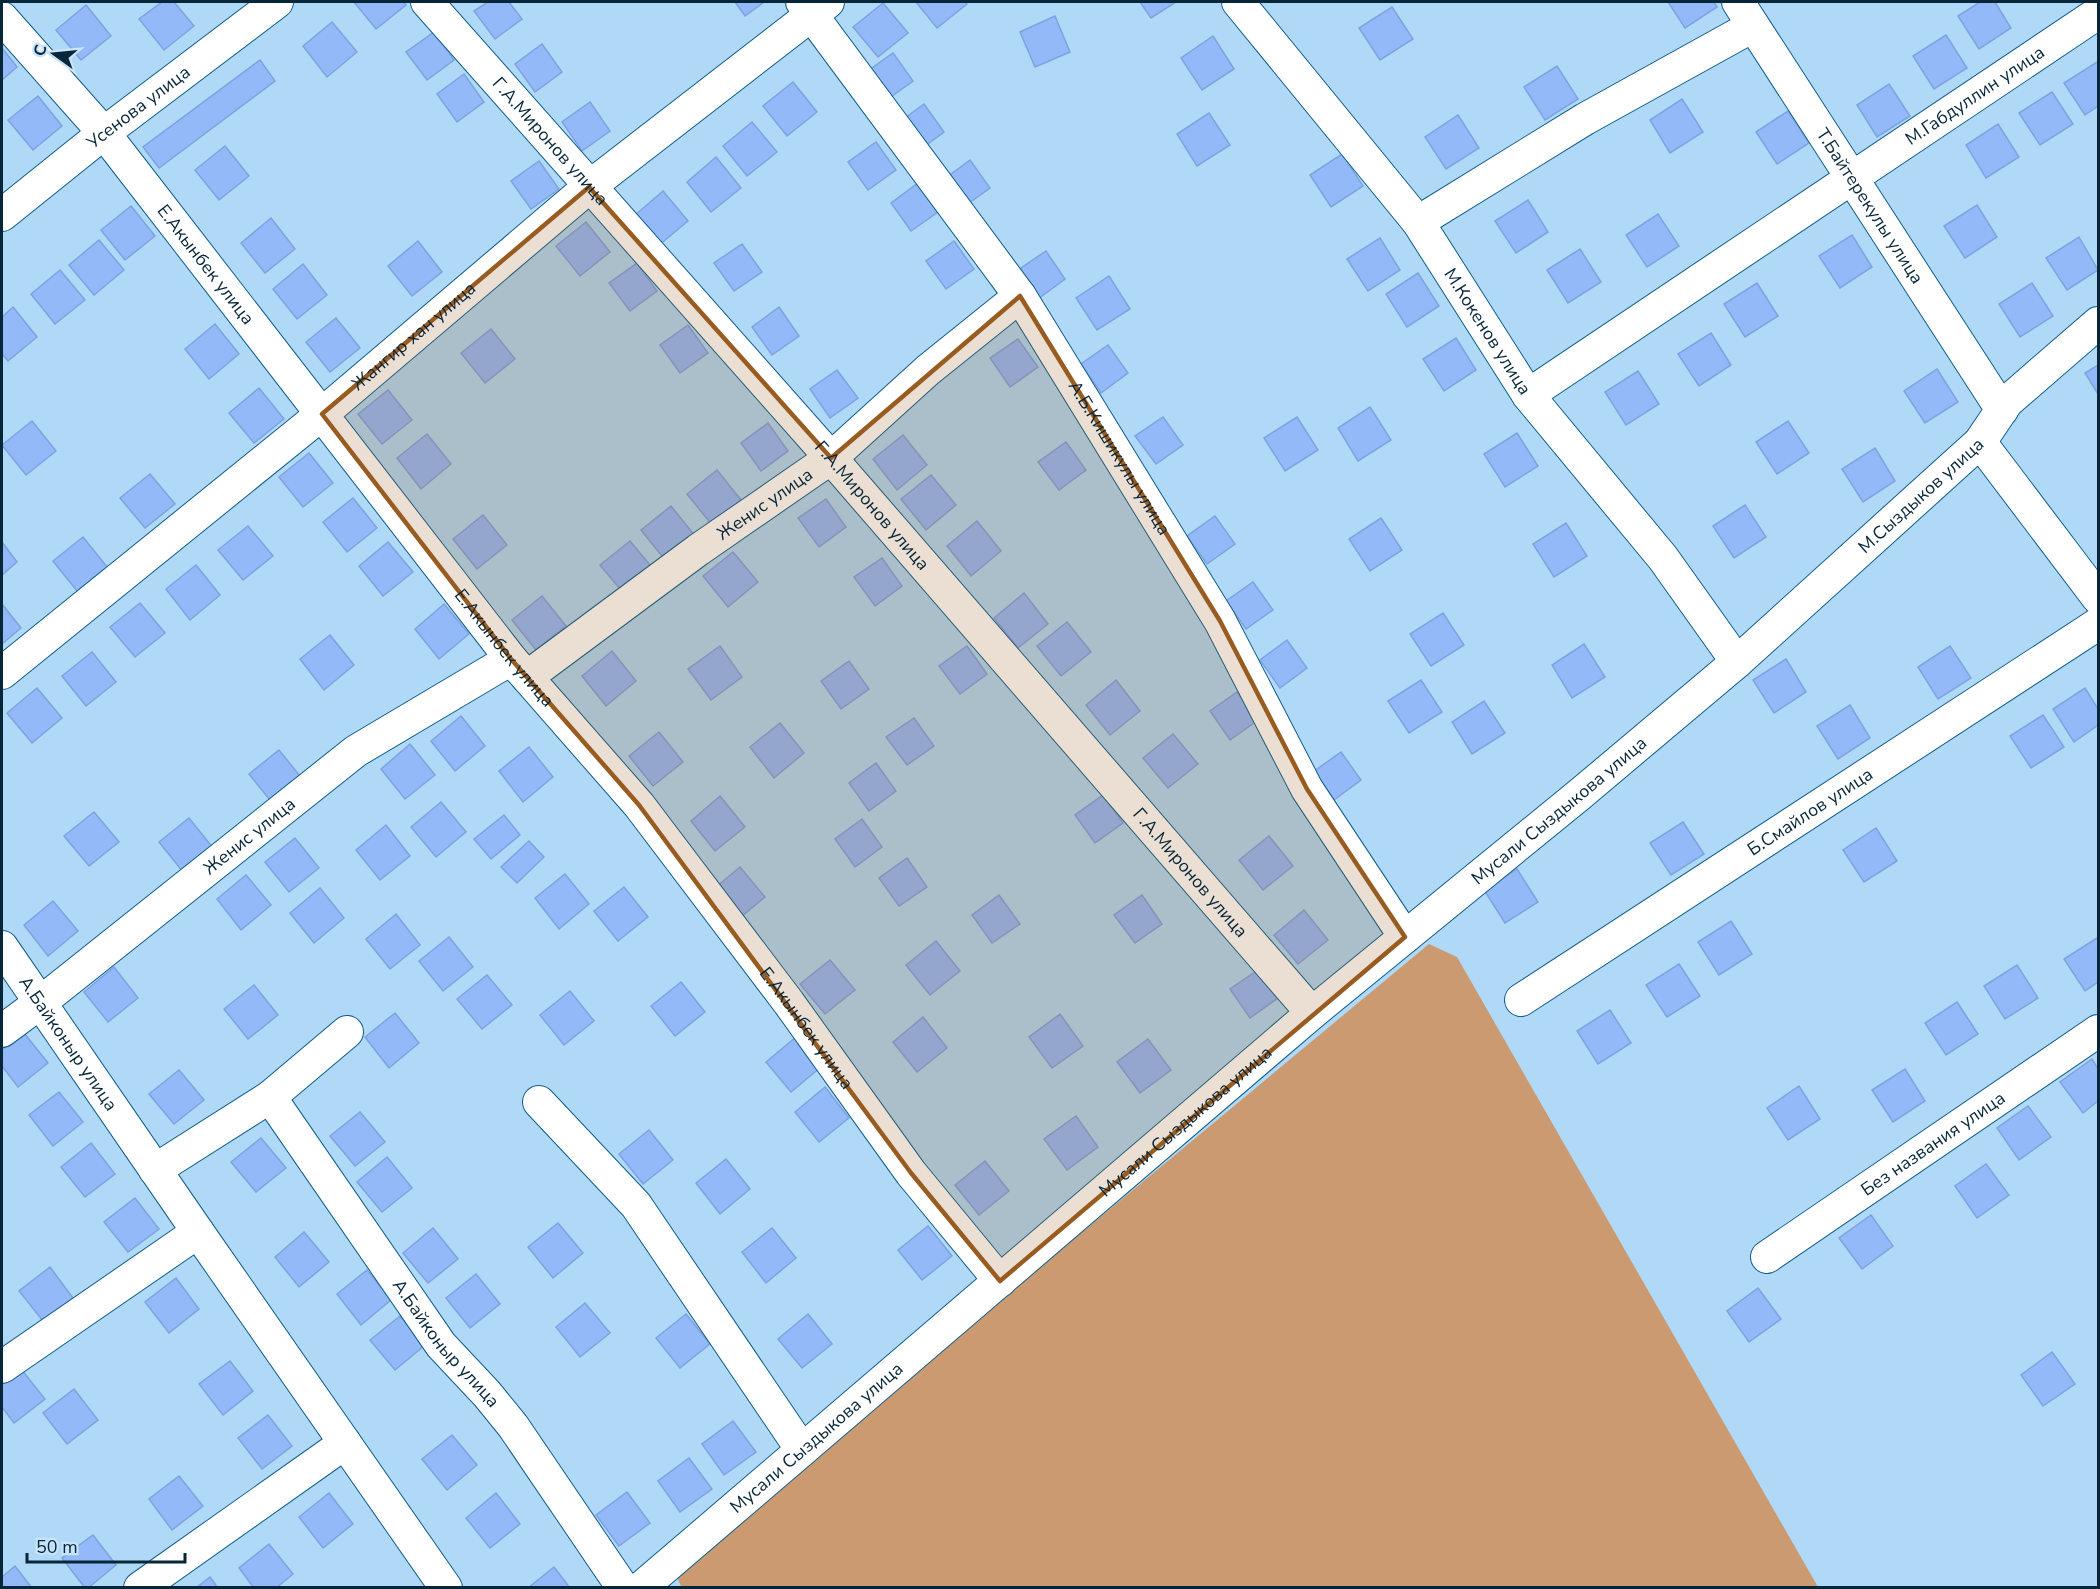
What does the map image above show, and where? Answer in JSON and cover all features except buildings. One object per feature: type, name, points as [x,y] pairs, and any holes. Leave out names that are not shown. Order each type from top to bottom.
[{"type":"street","name":"Усенова улица","points":[[2,215],[104,133],[277,2]]},
{"type":"street","name":"Г.А.Миронов улица","points":[[427,2],[831,458],[1312,1013]]},
{"type":"street","name":"М.Кокенов улица","points":[[1238,2],[1419,222],[1528,395],[1663,558],[1737,662]]},
{"type":"street","name":"Жангир хан улица","points":[[2,673],[322,414],[589,187],[814,6]]},
{"type":"street","name":"А.Б.Кишикулы улица","points":[[814,6],[1020,296],[1220,621],[1307,789],[1405,937]]},
{"type":"street","name":"М.Габдуллин улица","points":[[1528,395],[2098,13]]},
{"type":"street","points":[[1419,222],[1585,119],[1746,14]]},
{"type":"street","name":"Т.Байтерекулы улица","points":[[1746,14],[2002,410]]},
{"type":"street","name":"Е.Акынбек улица","points":[[2,18],[104,133],[519,668],[639,805],[789,1003],[911,1173],[1000,1281]]},
{"type":"street","name":"Женис улица","points":[[2,1031],[357,751],[519,668],[698,550],[831,458],[928,370],[1020,296]]},
{"type":"street","name":"М.Сыздыков улица","points":[[1737,662],[1980,442],[2007,402],[2098,323]]},
{"type":"street","points":[[1980,442],[2098,598]]},
{"type":"street","name":"Б.Смайлов улица","points":[[1521,1000],[2098,624]]},
{"type":"street","name":"Мусали Сыздыкова улица","points":[[641,1587],[1312,1013],[1572,801],[1737,662]]},
{"type":"street","name":"А.Байконыр улица","points":[[2,946],[198,1233],[446,1587]]},
{"type":"street","name":"Без названия улица","points":[[1767,1257],[2098,1031]]},
{"type":"street","points":[[155,1170],[270,1097],[347,1032]]},
{"type":"street","name":"А.Байконыр улица","points":[[270,1097],[441,1345],[488,1394],[513,1426],[623,1587]]},
{"type":"street","points":[[538,1102],[636,1206],[802,1450]]},
{"type":"street","points":[[2,1367],[198,1233]]},
{"type":"street","points":[[140,1587],[345,1443]]},
{"type":"highlighted area","points":[[589,187],[831,458],[1020,296],[1220,621],[1307,789],[1405,937],[1000,1281],[911,1173],[639,805],[511,659],[322,414]]},
{"type":"shaded area","points":[[1429,944],[1457,957],[1818,1587],[682,1588],[674,1571]]}]
